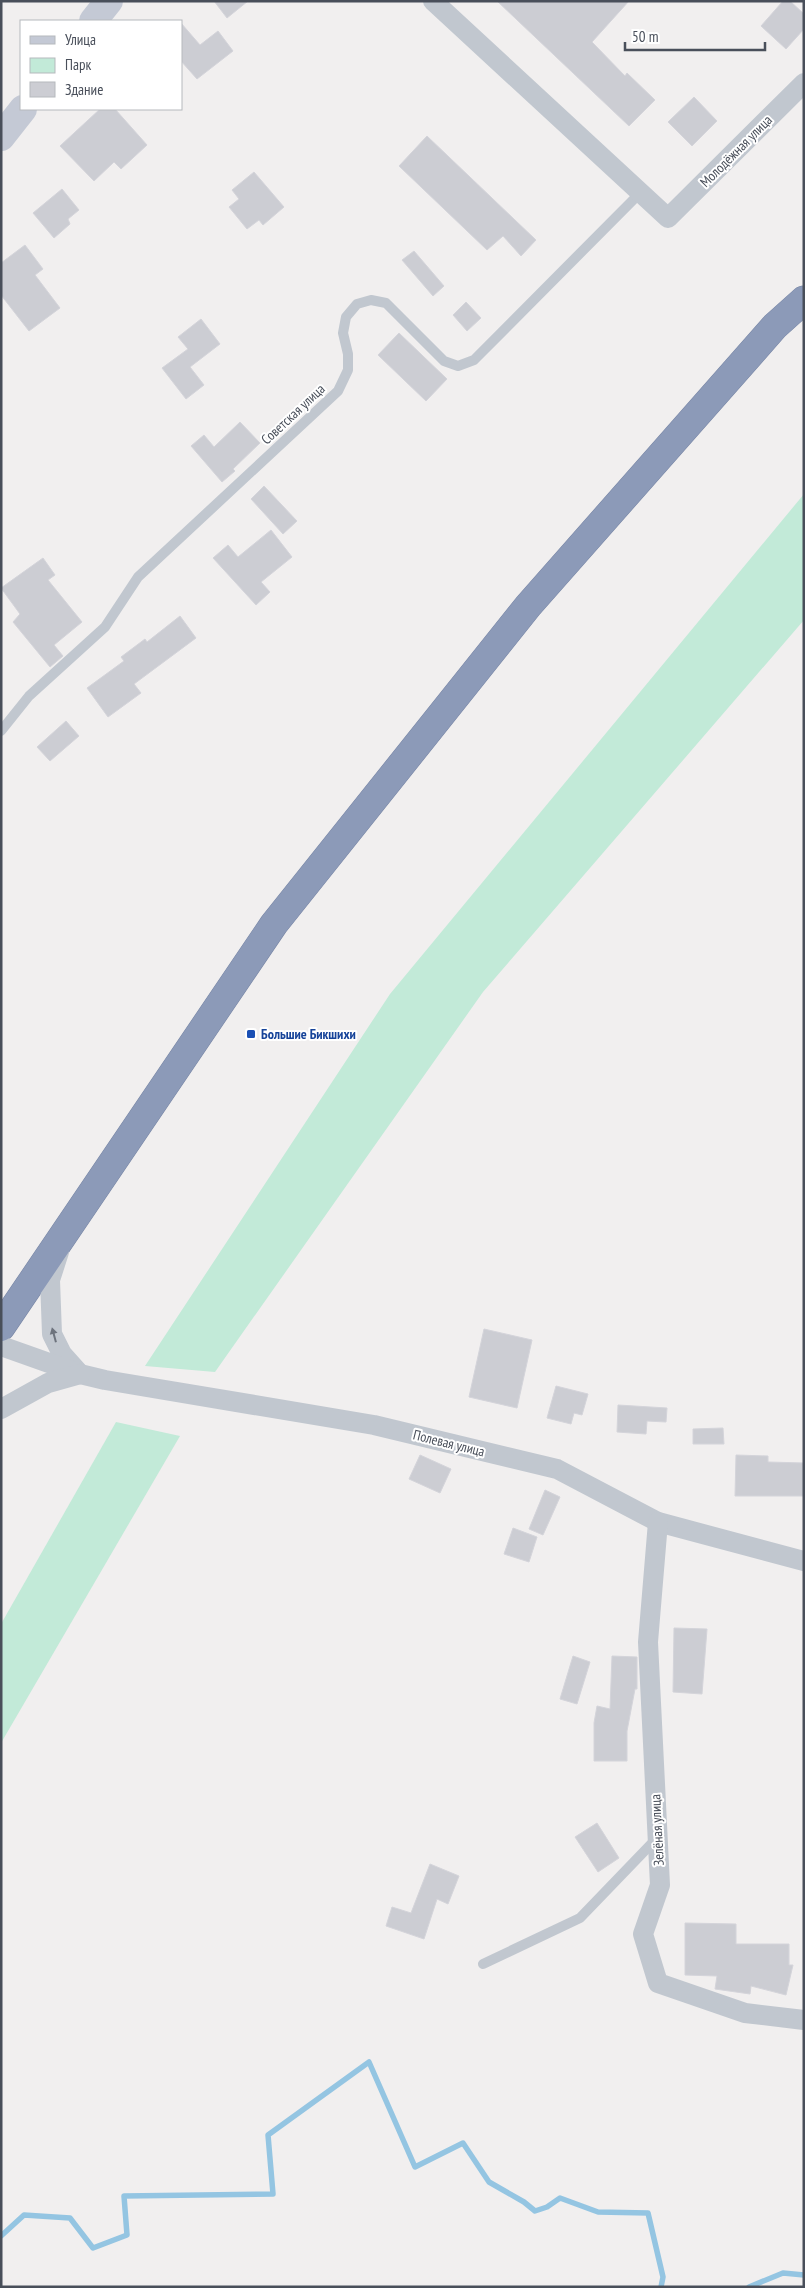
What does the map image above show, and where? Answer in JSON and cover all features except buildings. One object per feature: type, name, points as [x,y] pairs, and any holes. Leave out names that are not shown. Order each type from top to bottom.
[{"type":"highway","points":[[1,1327],[280,916],[528,606],[775,326],[804,300]]},
{"type":"street","points":[[94,20],[109,1]]},
{"type":"street","points":[[433,1],[640,193]]},
{"type":"street","name":"Молодёжная улица","points":[[640,193],[668,218],[804,83]]},
{"type":"street","points":[[1,137],[22,110]]},
{"type":"street","points":[[1,1409],[48,1383],[80,1374],[62,1354],[52,1334],[50,1280],[66,1229]]},
{"type":"street","name":"Полевая улица","points":[[1,1346],[80,1374],[105,1380],[374,1425],[557,1469],[658,1522],[804,1561]]},
{"type":"street","name":"Зелёная улица","points":[[658,1522],[648,1642],[660,1885],[643,1934],[658,1982],[745,2013],[804,2020]]},
{"type":"lane","name":"Советская улица","points":[[1,731],[29,696],[105,626],[138,577],[338,391],[348,370],[343,334],[346,317],[357,304],[371,300],[386,303],[444,360],[458,366],[474,360],[640,193]]},
{"type":"lane","points":[[483,1964],[580,1918],[657,1838]]},
{"type":"green space","points":[[804,494],[804,620],[483,992],[215,1372],[145,1366],[390,994]]},
{"type":"green space","points":[[116,1422],[180,1436],[1,1743],[1,1624]]},
{"type":"waterway","points":[[1,2236],[24,2215],[70,2218],[93,2248],[127,2235],[124,2196],[273,2194],[268,2135],[369,2062],[415,2167],[463,2143],[489,2182],[524,2202],[535,2211],[547,2207],[560,2198],[598,2212],[648,2213],[663,2277],[661,2287]]},
{"type":"waterway","points":[[749,2287],[783,2273],[804,2275]]},
{"type":"place","name":"Большие Бикшихи","points":[[251,1034]]}]
